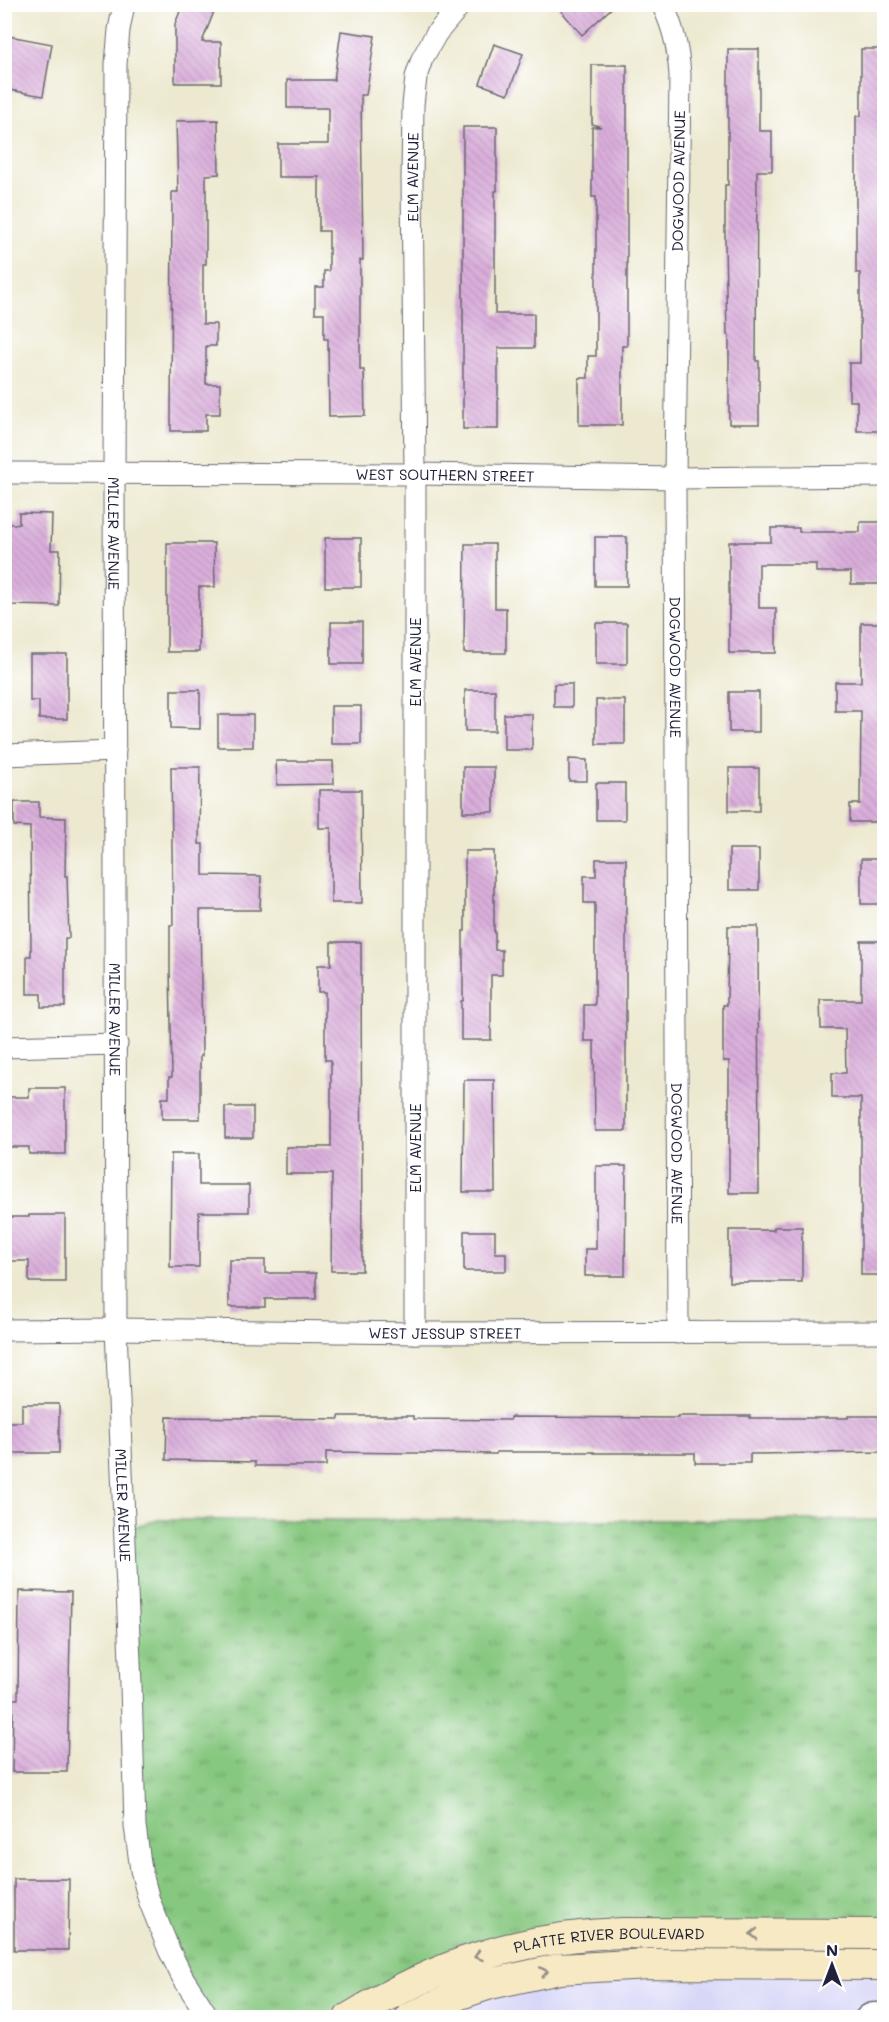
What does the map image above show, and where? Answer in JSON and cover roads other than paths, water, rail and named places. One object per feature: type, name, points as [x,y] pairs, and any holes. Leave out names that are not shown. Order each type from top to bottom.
[{"type":"street","name":"MILLER AVENUE","points":[[124,4],[116,64],[114,474],[116,1329],[135,1826],[141,1870],[149,1900],[183,1978],[209,2018]]},
{"type":"street","name":"ELM AVENUE","points":[[415,1333],[413,105],[416,77],[422,59],[436,34],[461,4]]},
{"type":"street","name":"DOGWOOD AVENUE","points":[[662,4],[671,22],[678,50],[680,75],[675,478],[678,1333]]},
{"type":"street","name":"WEST SOUTHERN STREET","points":[[4,473],[415,474],[675,478],[885,476]]},
{"type":"street","points":[[4,755],[115,751]]},
{"type":"street","points":[[4,1047],[117,1044]]},
{"type":"street","name":"WEST JESSUP STREET","points":[[4,1330],[116,1329],[415,1333],[885,1332]]},
{"type":"street","name":"PLATTE RIVER BOULEVARD","points":[[349,2018],[413,1982],[448,1967],[483,1954],[546,1939],[622,1933],[885,1934]]},
{"type":"street","name":"PLATTE RIVER BOULEVARD","points":[[410,2018],[460,1994],[490,1984],[559,1969],[649,1964],[885,1965]]},
{"type":"lane","points":[[859,2018],[861,2013],[871,2007],[885,2009]]}]
